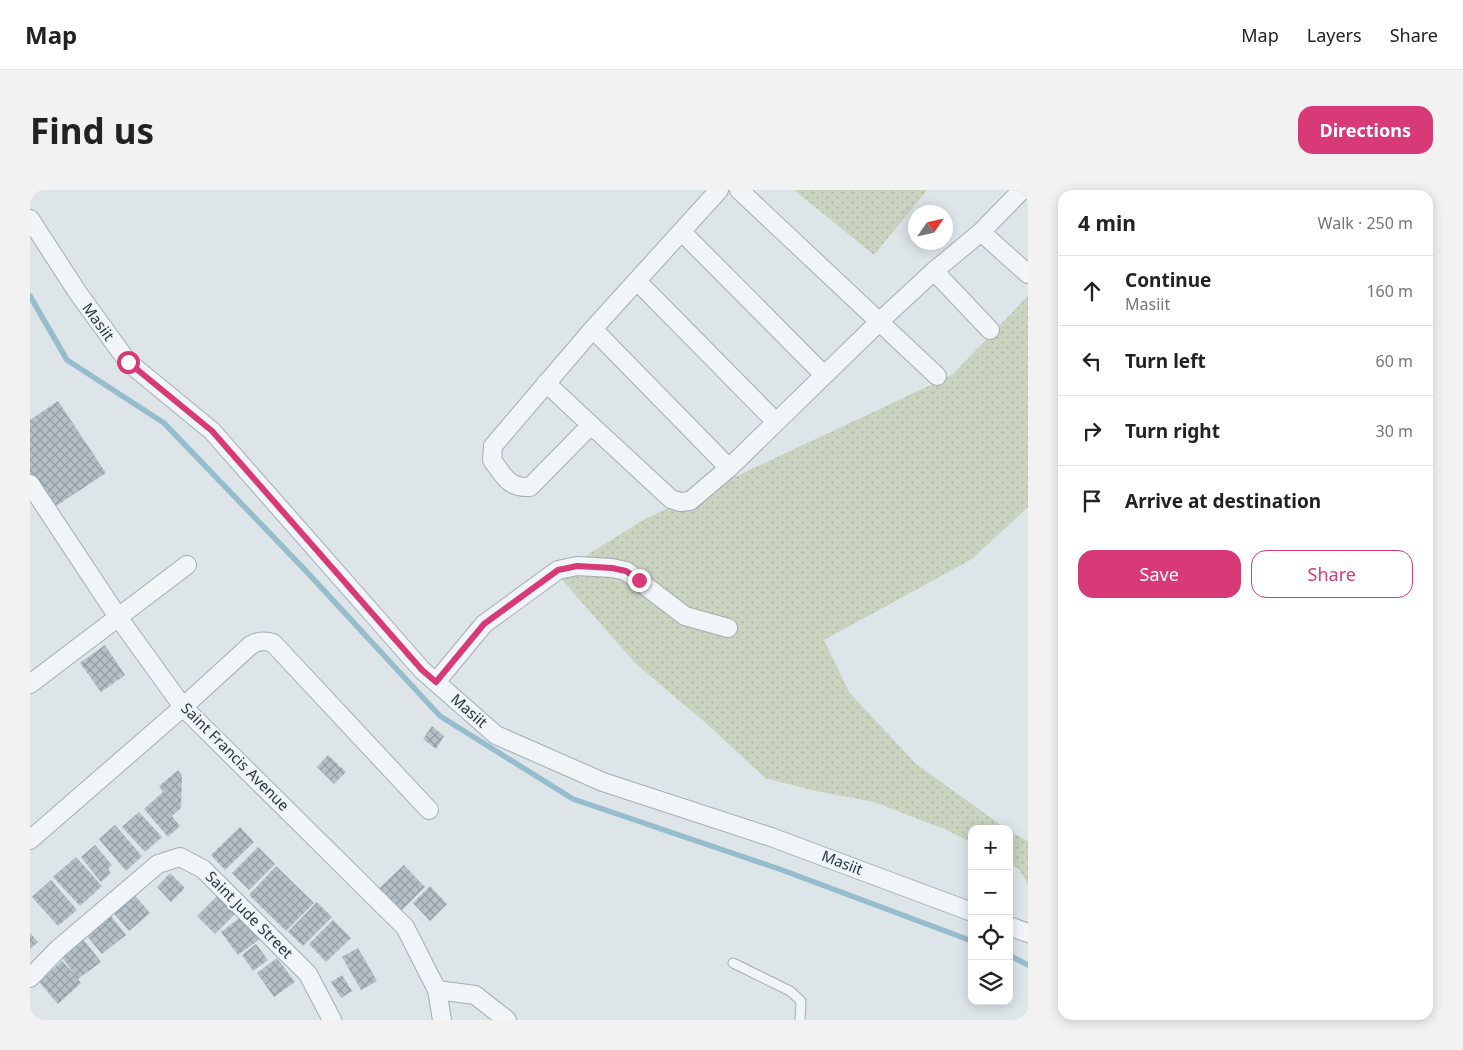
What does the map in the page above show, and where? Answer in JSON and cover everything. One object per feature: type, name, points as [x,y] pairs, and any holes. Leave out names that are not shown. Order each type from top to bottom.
[{"type":"street","points":[[591,425],[530,487],[520,488],[510,483],[492,460],[493,446],[593,329],[719,190]]},
{"type":"street","points":[[739,190],[937,376]]},
{"type":"street","points":[[546,383],[671,500],[680,502],[690,501],[728,468],[934,271],[981,232],[1022,190]]},
{"type":"street","name":"Masiit","points":[[30,219],[78,293],[128,362],[212,431],[422,670],[496,735],[603,782],[771,836],[968,910]]},
{"type":"street","points":[[682,232],[824,375]]},
{"type":"street","points":[[981,232],[1028,274]]},
{"type":"street","points":[[934,271],[990,330]]},
{"type":"street","points":[[637,281],[776,422]]},
{"type":"street","points":[[593,329],[728,468]]},
{"type":"street","name":"Saint Francis Avenue","points":[[30,484],[118,617],[183,707],[405,927],[437,990],[442,1020]]},
{"type":"street","points":[[30,684],[187,565]]},
{"type":"street","points":[[436,682],[484,624],[558,570],[577,566],[612,568],[626,571],[685,616],[728,628]]},
{"type":"street","points":[[30,840],[183,707],[250,645],[258,641],[273,643],[429,810]]},
{"type":"street","name":"Saint Jude Street","points":[[30,978],[58,949],[158,864],[180,857],[203,869],[308,974],[332,1020]]},
{"type":"street","points":[[1013,927],[1028,933]]},
{"type":"street","points":[[437,990],[475,995],[507,1020]]},
{"type":"lane","points":[[733,963],[790,991],[801,1001],[800,1020]]},
{"type":"green space","points":[[794,190],[927,190],[915,205],[908,205],[908,213],[874,255]]},
{"type":"green space","points":[[1028,296],[1028,507],[972,559],[824,640],[849,692],[915,763],[1000,825],[968,825],[968,841],[947,830],[874,802],[812,790],[765,778],[707,724],[636,664],[557,574],[643,520],[952,375]]},
{"type":"green space","points":[[1013,833],[1028,841],[1028,884],[1018,868],[1013,866]]},
{"type":"building","points":[[58,401],[106,473],[53,508],[30,473],[30,420]]},
{"type":"building","points":[[105,645],[125,675],[101,692],[80,663]]},
{"type":"building","points":[[432,726],[444,736],[436,749],[423,739]]},
{"type":"building","points":[[328,755],[346,772],[334,784],[317,767]]},
{"type":"building","points":[[178,770],[182,775],[181,808],[172,816],[180,826],[168,837],[144,809],[163,792],[159,786]]},
{"type":"building","points":[[139,812],[162,837],[145,852],[122,827]]},
{"type":"building","points":[[115,825],[142,856],[126,871],[99,839]]},
{"type":"building","points":[[240,827],[254,842],[225,870],[211,855]]},
{"type":"building","points":[[95,845],[112,865],[108,869],[111,873],[101,882],[81,857]]},
{"type":"building","points":[[258,847],[275,864],[249,890],[232,873]]},
{"type":"building","points":[[76,857],[102,886],[80,906],[53,877]]},
{"type":"building","points":[[404,865],[425,887],[398,914],[376,891]]},
{"type":"building","points":[[276,866],[314,903],[286,931],[249,895]]},
{"type":"building","points":[[170,873],[185,888],[171,902],[157,887]]},
{"type":"building","points":[[51,880],[77,910],[58,926],[32,897]]},
{"type":"building","points":[[430,886],[447,904],[430,921],[413,903]]},
{"type":"building","points":[[131,891],[150,913],[129,931],[111,910]]},
{"type":"building","points":[[222,891],[240,909],[215,934],[197,916]]},
{"type":"building","points":[[317,902],[332,917],[303,946],[288,932]]},
{"type":"building","points":[[107,911],[126,935],[102,954],[83,931]]},
{"type":"building","points":[[242,916],[260,939],[238,955],[221,932]]},
{"type":"building","points":[[333,920],[351,938],[326,962],[309,944]]},
{"type":"building","points":[[30,933],[38,942],[30,949]]},
{"type":"building","points":[[83,939],[101,962],[78,979],[81,983],[58,1004],[39,982],[62,961],[76,976],[61,956]]},
{"type":"building","points":[[256,944],[268,960],[253,971],[242,955]]},
{"type":"building","points":[[358,948],[377,981],[361,990],[342,957]]},
{"type":"building","points":[[277,958],[295,982],[274,997],[257,973]]},
{"type":"building","points":[[342,975],[352,991],[341,998],[331,982]]},
{"type":"waterway","points":[[30,296],[67,360],[164,423],[306,571],[440,716],[573,799],[782,870],[968,940]]},
{"type":"waterway","points":[[1013,957],[1028,965]]},
{"type":"route","points":[[128,362],[212,431],[422,670],[436,682],[484,624],[558,570],[577,566],[612,568],[626,571],[639,580]]}]
